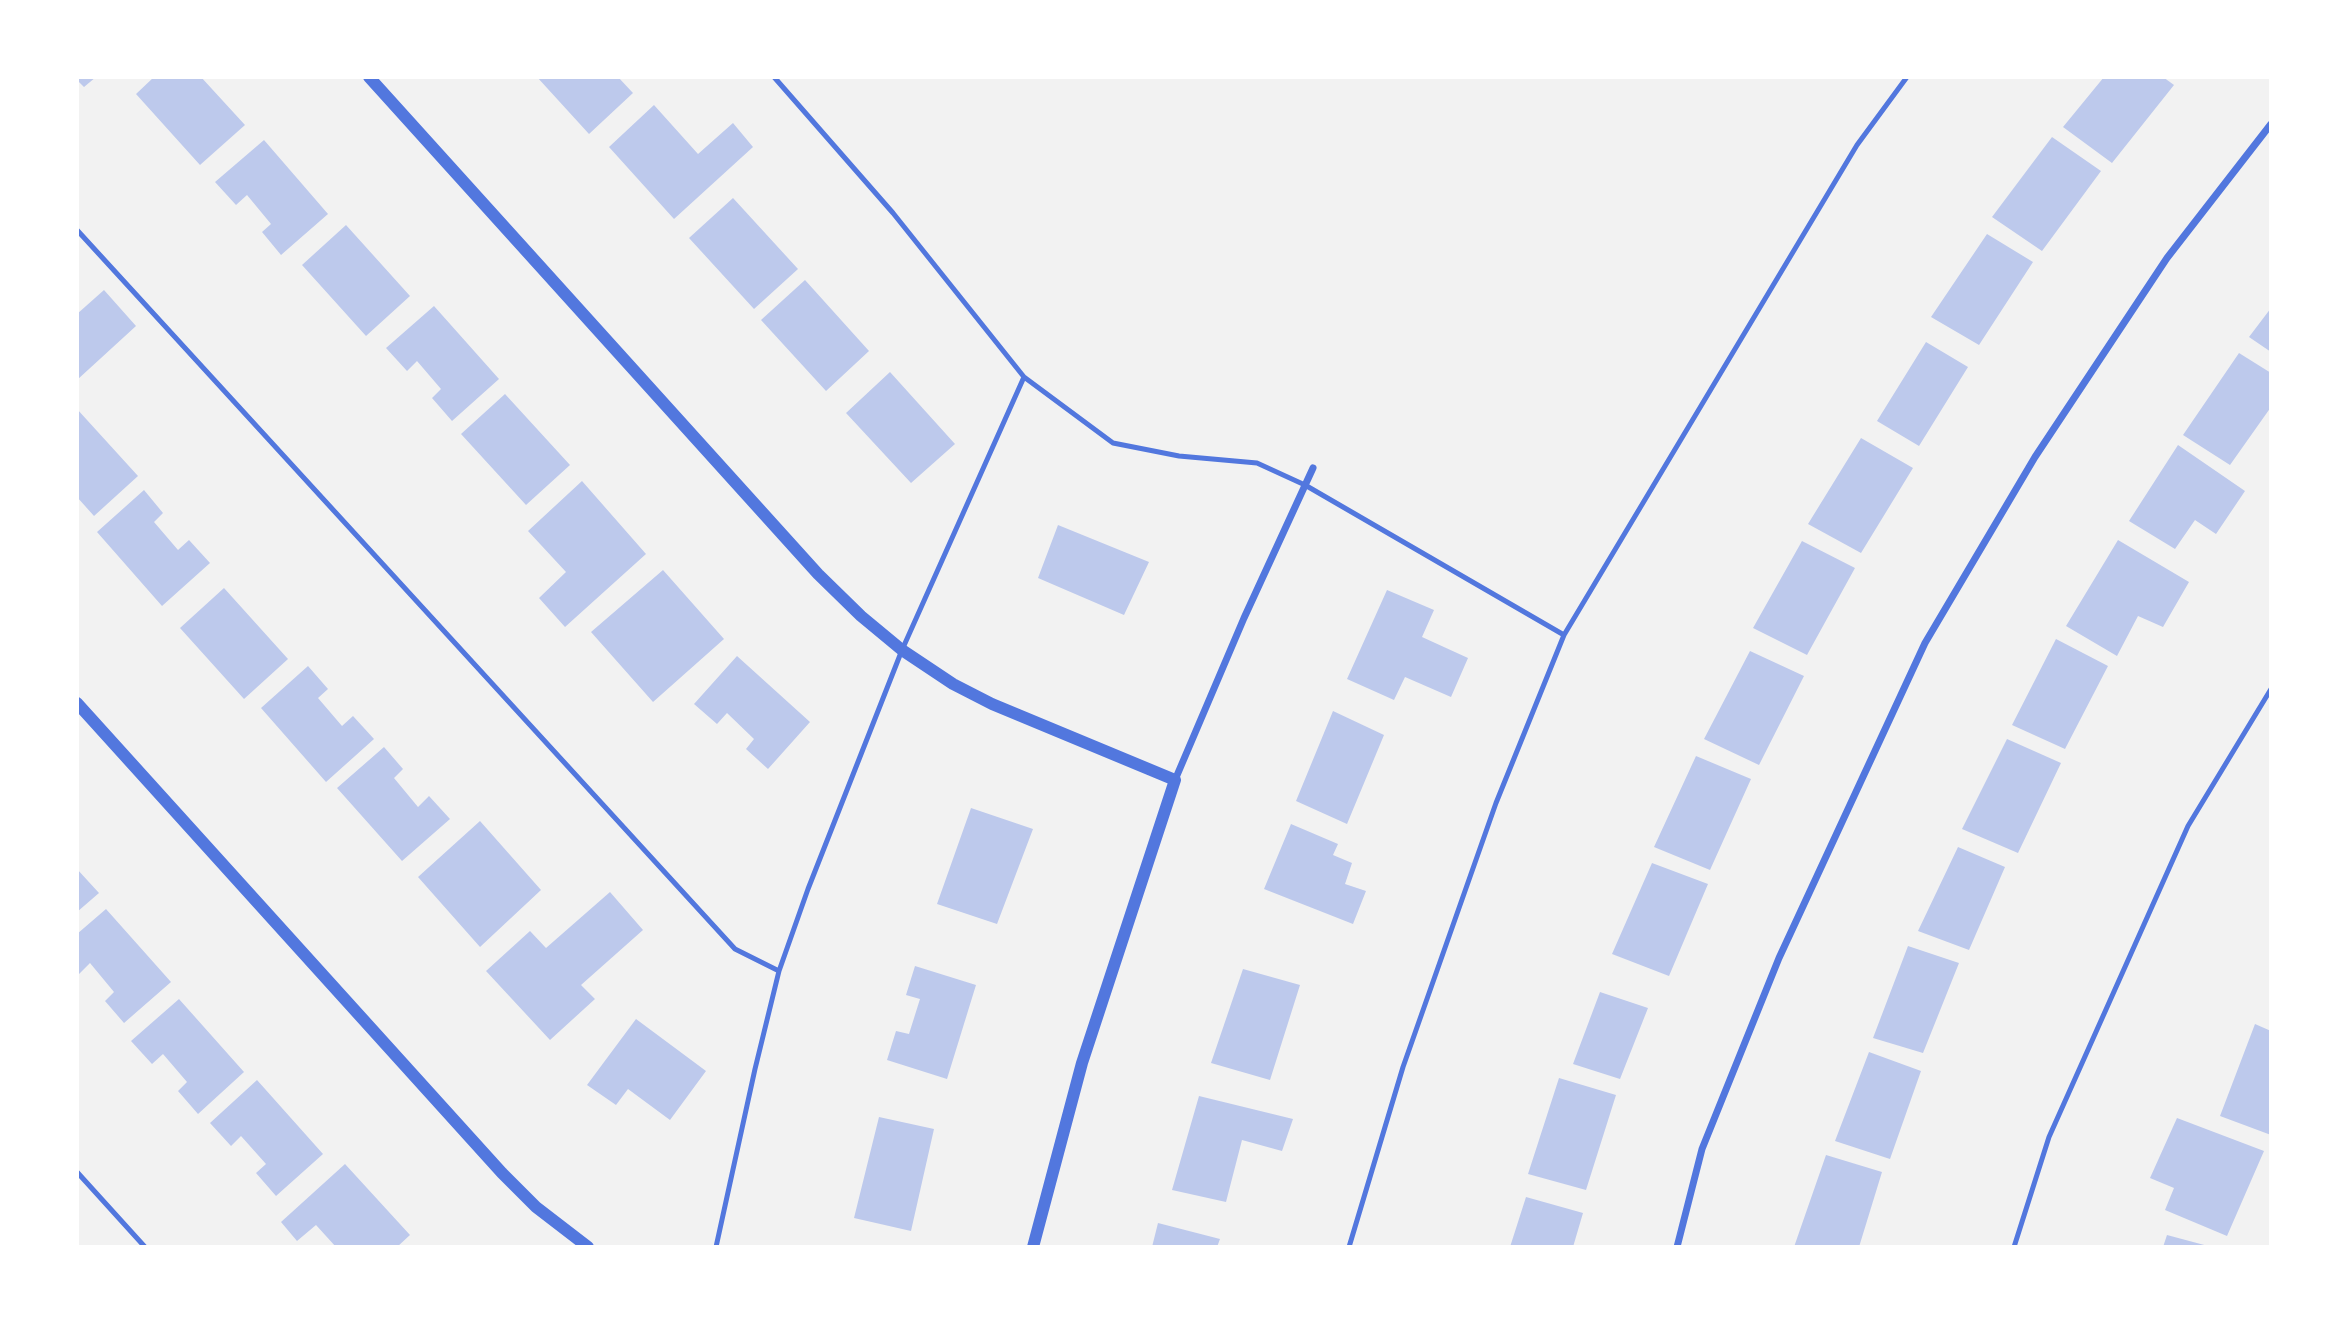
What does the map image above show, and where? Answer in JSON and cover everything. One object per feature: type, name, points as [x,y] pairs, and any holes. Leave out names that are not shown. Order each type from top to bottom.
[{"type":"street","points":[[369,77],[818,574],[861,615],[902,650],[953,684],[992,704],[1175,780]]},
{"type":"street","points":[[1677,1247],[1702,1149],[1779,958],[1925,643],[2035,457],[2167,258],[2271,124]]},
{"type":"street","points":[[1033,1247],[1082,1063],[1175,780],[1244,618],[1313,468]]},
{"type":"street","points":[[77,703],[502,1173],[536,1207],[588,1247]]},
{"type":"lane","points":[[774,77],[894,213],[1024,377],[1113,443],[1179,456],[1257,463],[1305,485],[1564,635]]},
{"type":"lane","points":[[1349,1247],[1408,1054],[1496,803],[1564,635],[1857,145],[1907,77]]},
{"type":"lane","points":[[77,230],[735,949],[779,971]]},
{"type":"lane","points":[[716,1247],[779,971],[808,888],[902,650],[1024,377]]},
{"type":"lane","points":[[2014,1247],[2049,1137],[2188,826],[2271,689]]},
{"type":"lane","points":[[77,1172],[145,1247]]},
{"type":"building","points":[[77,77],[96,77],[84,87]]},
{"type":"building","points":[[154,77],[201,77],[245,125],[200,165],[136,94]]},
{"type":"building","points":[[537,77],[618,77],[633,93],[589,134]]},
{"type":"building","points":[[2104,77],[2163,77],[2174,85],[2112,163],[2063,127]]},
{"type":"building","points":[[654,105],[698,154],[733,123],[753,147],[674,219],[609,147]]},
{"type":"building","points":[[2052,137],[2101,171],[2042,251],[1992,217]]},
{"type":"building","points":[[264,140],[328,214],[281,255],[262,232],[271,224],[247,195],[236,205],[215,182]]},
{"type":"building","points":[[733,198],[798,269],[754,309],[689,238]]},
{"type":"building","points":[[346,225],[410,296],[366,336],[302,265]]},
{"type":"building","points":[[1987,234],[2033,262],[1979,345],[1931,317]]},
{"type":"building","points":[[805,280],[869,351],[826,391],[761,320]]},
{"type":"building","points":[[104,290],[136,326],[77,380],[77,314]]},
{"type":"building","points":[[434,306],[499,379],[452,421],[432,398],[441,389],[417,361],[407,371],[386,348]]},
{"type":"building","points":[[2271,308],[2271,352],[2249,337]]},
{"type":"building","points":[[1926,342],[1968,367],[1919,446],[1877,421]]},
{"type":"building","points":[[2239,353],[2271,373],[2271,407],[2230,465],[2183,435]]},
{"type":"building","points":[[890,372],[955,444],[911,483],[846,413]]},
{"type":"building","points":[[505,394],[570,465],[526,505],[461,434]]},
{"type":"building","points":[[77,409],[138,476],[94,516],[77,497]]},
{"type":"building","points":[[1861,438],[1913,468],[1861,553],[1808,524]]},
{"type":"building","points":[[2178,445],[2245,491],[2216,534],[2195,520],[2175,549],[2129,521]]},
{"type":"building","points":[[582,481],[646,554],[565,627],[539,598],[566,572],[528,531]]},
{"type":"building","points":[[144,490],[163,513],[154,522],[178,550],[189,540],[210,563],[162,606],[97,532]]},
{"type":"building","points":[[1058,525],[1149,562],[1124,615],[1038,578]]},
{"type":"building","points":[[2118,540],[2189,582],[2163,627],[2138,616],[2117,656],[2066,626]]},
{"type":"building","points":[[1802,541],[1855,568],[1807,655],[1753,628]]},
{"type":"building","points":[[663,570],[724,639],[653,702],[591,632]]},
{"type":"building","points":[[224,588],[288,659],[244,699],[180,628]]},
{"type":"building","points":[[1387,590],[1434,610],[1422,637],[1468,658],[1451,697],[1405,677],[1394,700],[1347,679]]},
{"type":"building","points":[[2056,639],[2108,666],[2065,749],[2012,725]]},
{"type":"building","points":[[1750,651],[1804,676],[1759,765],[1704,739]]},
{"type":"building","points":[[737,656],[810,722],[768,769],[746,749],[754,739],[727,713],[717,724],[694,704]]},
{"type":"building","points":[[308,666],[328,689],[318,698],[342,726],[353,716],[374,739],[326,782],[261,708]]},
{"type":"building","points":[[1333,711],[1384,735],[1347,824],[1296,801]]},
{"type":"building","points":[[2007,739],[2061,763],[2018,853],[1962,829]]},
{"type":"building","points":[[384,747],[403,769],[394,778],[418,807],[429,796],[450,819],[402,861],[337,788]]},
{"type":"building","points":[[1696,756],[1751,779],[1710,870],[1654,847]]},
{"type":"building","points":[[971,808],[1033,829],[997,924],[937,904]]},
{"type":"building","points":[[480,821],[541,890],[480,947],[418,877]]},
{"type":"building","points":[[1291,824],[1338,844],[1333,855],[1352,863],[1345,884],[1366,891],[1353,924],[1264,889]]},
{"type":"building","points":[[1958,847],[2005,867],[1969,950],[1918,931]]},
{"type":"building","points":[[1652,863],[1708,884],[1669,976],[1612,954]]},
{"type":"building","points":[[77,869],[99,893],[77,912]]},
{"type":"building","points":[[610,892],[643,930],[581,985],[595,999],[550,1040],[486,971],[530,931],[546,948]]},
{"type":"building","points":[[106,909],[171,982],[124,1023],[105,1001],[114,992],[90,963],[79,974],[77,972],[77,934]]},
{"type":"building","points":[[1908,946],[1959,963],[1923,1053],[1873,1038]]},
{"type":"building","points":[[915,966],[976,985],[947,1079],[887,1060],[896,1031],[909,1034],[920,999],[906,995]]},
{"type":"building","points":[[1243,969],[1300,985],[1270,1080],[1211,1063]]},
{"type":"building","points":[[1600,992],[1648,1008],[1620,1079],[1573,1064]]},
{"type":"building","points":[[179,999],[244,1072],[198,1114],[178,1091],[187,1082],[163,1054],[152,1064],[131,1041]]},
{"type":"building","points":[[636,1019],[706,1071],[670,1120],[628,1089],[616,1105],[587,1085]]},
{"type":"building","points":[[2255,1024],[2271,1031],[2271,1135],[2220,1116]]},
{"type":"building","points":[[1869,1052],[1921,1071],[1890,1159],[1835,1141]]},
{"type":"building","points":[[1559,1078],[1616,1095],[1586,1190],[1528,1174]]},
{"type":"building","points":[[257,1080],[323,1154],[276,1196],[256,1173],[266,1164],[241,1136],[231,1146],[210,1123]]},
{"type":"building","points":[[1199,1096],[1293,1119],[1282,1151],[1242,1140],[1226,1202],[1172,1190]]},
{"type":"building","points":[[879,1117],[934,1129],[911,1231],[854,1218]]},
{"type":"building","points":[[2177,1118],[2264,1151],[2227,1236],[2165,1210],[2174,1188],[2150,1178]]},
{"type":"building","points":[[1826,1155],[1882,1172],[1859,1247],[1794,1247]]},
{"type":"building","points":[[345,1164],[410,1235],[397,1247],[336,1247],[316,1225],[297,1241],[281,1222]]},
{"type":"building","points":[[1526,1197],[1583,1213],[1573,1247],[1510,1247]]},
{"type":"building","points":[[1158,1223],[1220,1239],[1217,1247],[1152,1247]]},
{"type":"building","points":[[2167,1235],[2208,1246],[2208,1247],[2163,1247]]}]
